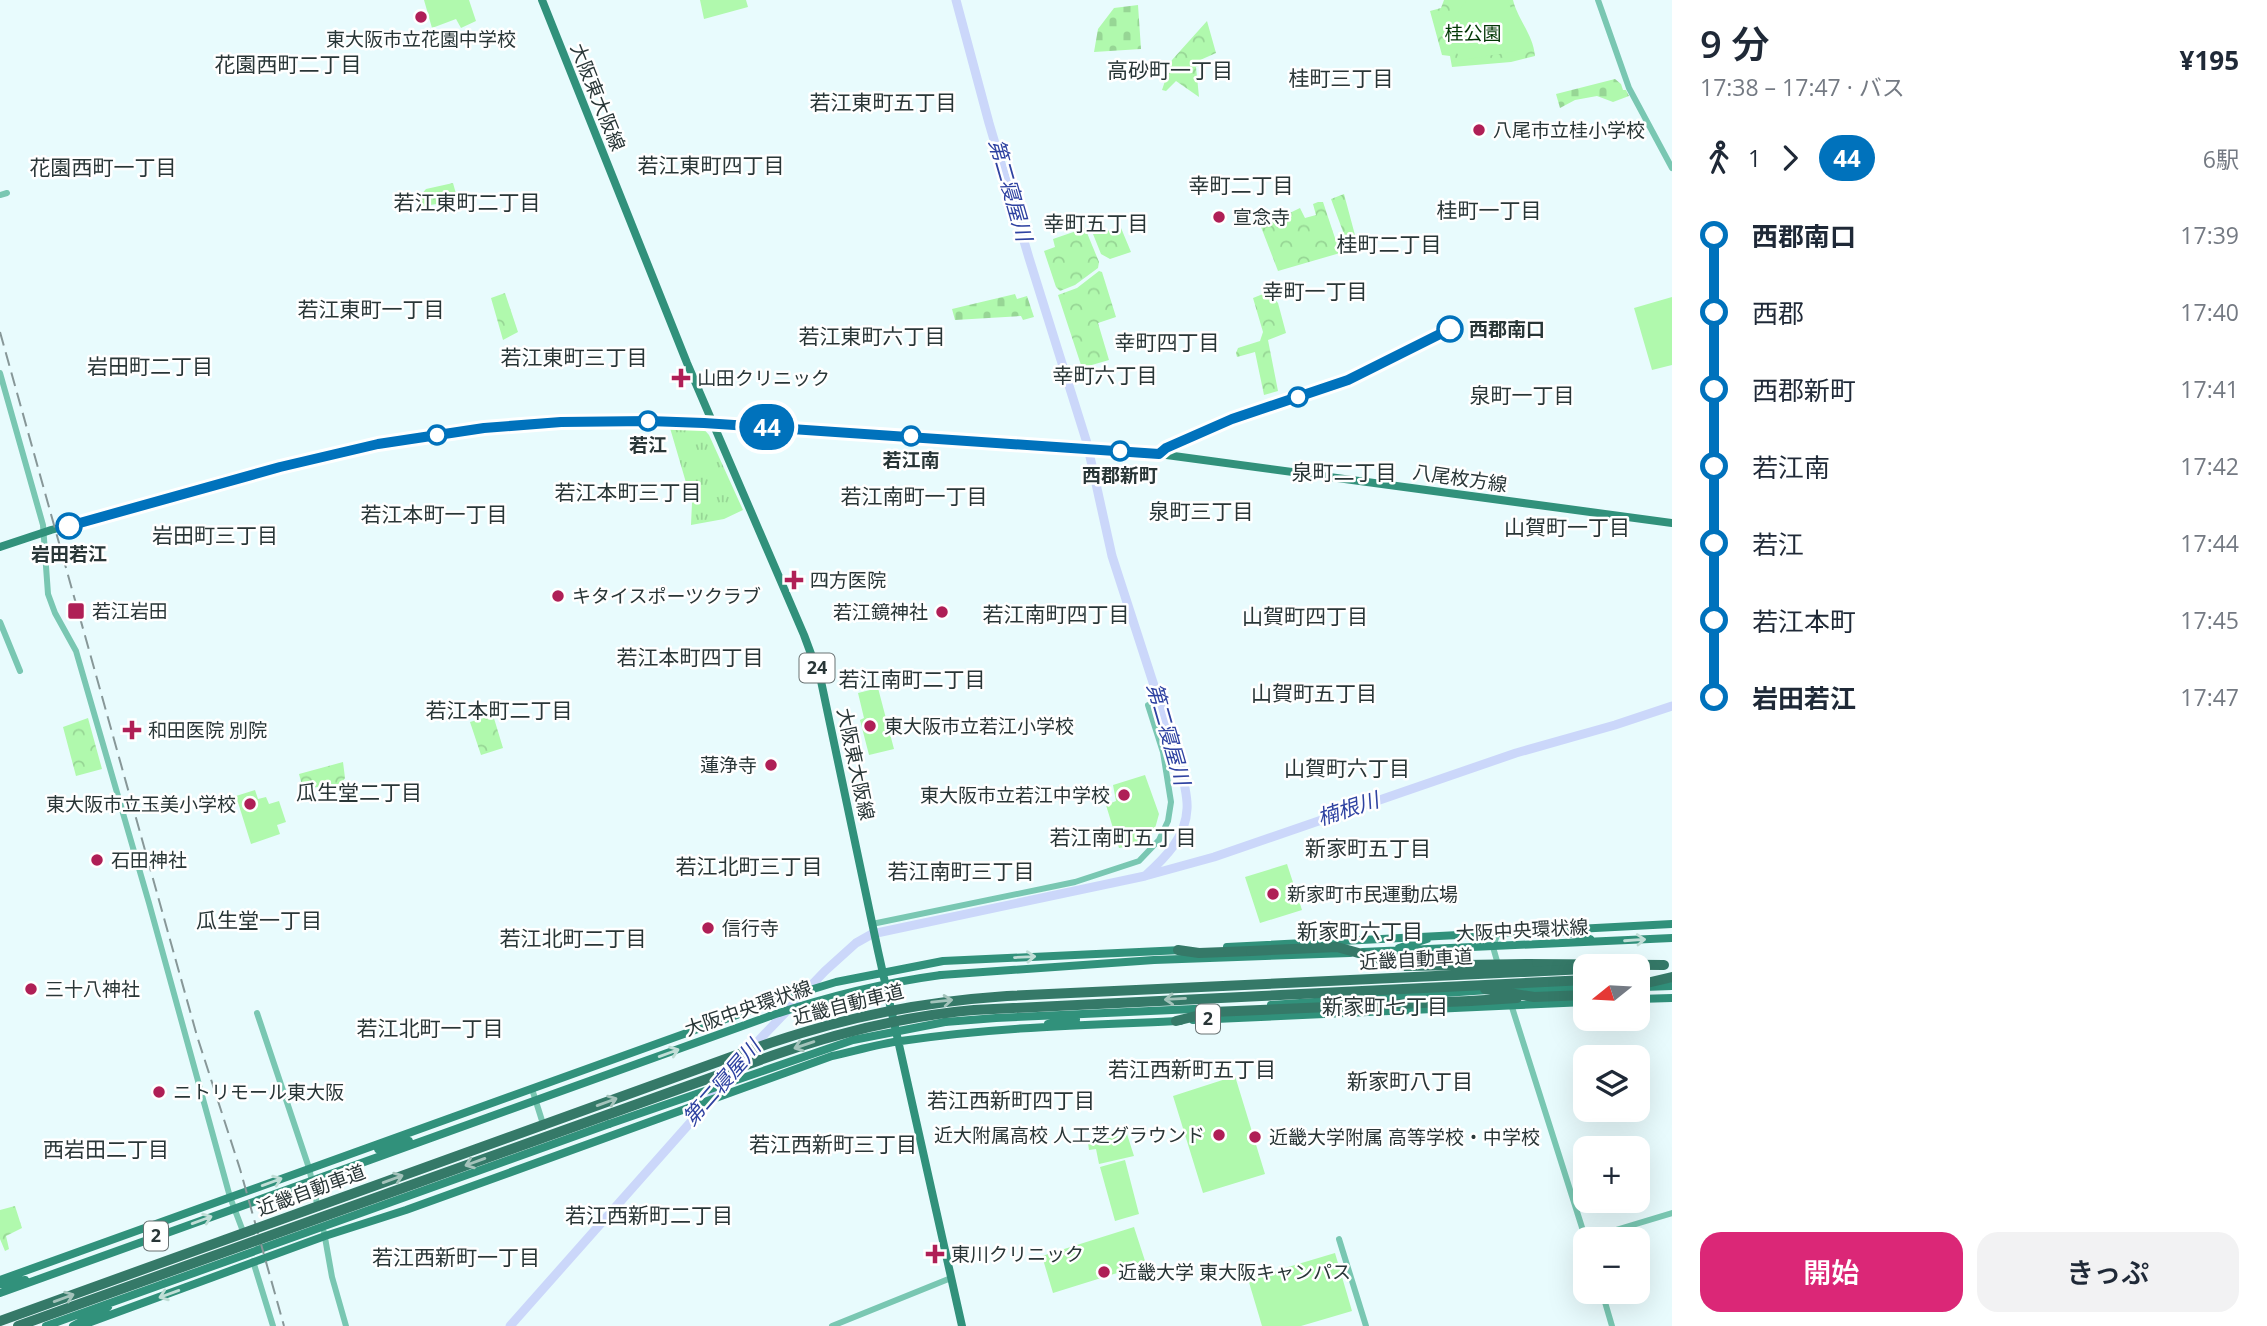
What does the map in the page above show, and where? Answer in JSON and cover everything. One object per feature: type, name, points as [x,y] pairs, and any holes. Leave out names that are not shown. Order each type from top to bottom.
[{"type":"highway","points":[[1178,950],[1199,953],[1336,947],[1405,965],[1668,965]]},
{"type":"highway","points":[[1650,966],[1668,965]]},
{"type":"highway","name":"近畿自動車道","points":[[0,1321],[758,1048],[873,1013],[939,1002],[995,997],[1573,970]]},
{"type":"highway","points":[[1650,977],[1672,976]]},
{"type":"highway","points":[[1650,982],[1672,976]]},
{"type":"highway","name":"近畿自動車道","points":[[18,1326],[774,1055],[877,1024],[974,1010],[1573,981]]},
{"type":"highway","points":[[1467,985],[1535,997]]},
{"type":"highway","points":[[1176,1021],[1212,1012],[1573,996]]},
{"type":"main road","name":"大阪東大阪線","points":[[542,0],[821,681],[882,972],[962,1326]]},
{"type":"main road","name":"八尾枚方線","points":[[0,547],[310,459],[401,440],[484,428],[561,422],[649,421],[714,424],[1098,449],[1203,459],[1672,523]]},
{"type":"main road","name":"2","points":[[0,1282],[784,998],[836,982],[882,972],[943,961],[1672,924]]},
{"type":"main road","points":[[1556,929],[1582,938],[1610,942]]},
{"type":"main road","points":[[1390,951],[1438,936]]},
{"type":"main road","name":"大阪中央環状線","points":[[0,1293],[818,999],[870,986],[941,975],[1146,961],[1672,938]]},
{"type":"main road","points":[[1650,986],[1672,986]]},
{"type":"main road","name":"2","points":[[46,1326],[609,1124],[853,1040],[945,1022],[996,1018],[1110,1014],[1506,989],[1573,988]]},
{"type":"main road","points":[[1650,999],[1672,998]]},
{"type":"main road","name":"2","points":[[80,1326],[832,1056],[898,1041],[1007,1030],[1573,1003]]},
{"type":"main road","points":[[1007,1030],[1110,1014]]},
{"type":"main road","points":[[586,1083],[670,1040]]},
{"type":"main road","points":[[344,1156],[453,1130]]},
{"type":"main road","points":[[442,1185],[520,1168]]},
{"type":"main road","points":[[0,1282],[52,1275]]},
{"type":"main road","points":[[73,1326],[122,1298]]},
{"type":"street","points":[[1598,0],[1629,88],[1672,168]]},
{"type":"street","points":[[0,373],[44,533],[48,594],[55,614],[74,644],[92,700],[230,1197],[274,1326]]},
{"type":"street","points":[[0,622],[20,671]]},
{"type":"street","points":[[873,926],[1079,881],[1139,861],[1159,840],[1168,821],[1171,802],[1169,774],[1148,705]]},
{"type":"street","points":[[1498,932],[1493,947],[1582,1227]]},
{"type":"street","points":[[257,1013],[309,1168],[332,1277],[346,1326]]},
{"type":"street","points":[[532,1089],[551,1145]]},
{"type":"street","points":[[1626,1227],[1672,1213]]},
{"type":"street","points":[[1339,1239],[1366,1326]]},
{"type":"street","points":[[832,1326],[846,1323],[951,1278]]},
{"type":"street","points":[[1606,1304],[1612,1326]]},
{"type":"green space","points":[[424,0],[469,0],[476,21],[461,28],[456,19],[432,28]]},
{"type":"green space","points":[[700,0],[746,0],[748,7],[704,19]]},
{"type":"green space","name":"桂公園","points":[[1444,0],[1513,0],[1535,56],[1511,62],[1452,67],[1450,56],[1442,55],[1430,11],[1441,8]]},
{"type":"green space","name":"桂公園","points":[[1467,0],[1507,0],[1529,44],[1525,50],[1461,60],[1454,45],[1453,29],[1457,14]]},
{"type":"green space","points":[[1138,5],[1141,49],[1094,52],[1098,29],[1114,8]]},
{"type":"green space","points":[[1207,21],[1216,53],[1198,61],[1199,66],[1196,67],[1199,97],[1176,81],[1166,91],[1162,90],[1172,60]]},
{"type":"green space","points":[[1615,79],[1629,96],[1613,102],[1597,96],[1575,100],[1560,108],[1556,94]]},
{"type":"green space","points":[[453,183],[458,201],[423,206],[420,196],[426,189]]},
{"type":"green space","points":[[1344,194],[1359,250],[1349,248],[1331,199]]},
{"type":"green space","points":[[1323,202],[1340,253],[1278,271],[1261,227],[1300,208],[1305,218],[1316,215],[1313,204]]},
{"type":"green space","points":[[1085,228],[1099,262],[1098,268],[1075,285],[1060,291],[1056,287],[1044,251],[1055,247],[1053,239]]},
{"type":"green space","points":[[1121,228],[1131,252],[1110,259],[1101,254],[1093,234]]},
{"type":"green space","points":[[1099,271],[1102,272],[1116,317],[1098,323],[1109,360],[1085,367],[1081,365],[1058,295],[1077,288]]},
{"type":"green space","points":[[1268,292],[1278,303],[1286,333],[1268,340],[1278,391],[1264,395],[1255,352],[1237,357],[1236,353],[1238,348],[1260,341],[1263,332],[1253,298]]},
{"type":"green space","points":[[505,293],[518,332],[503,340],[491,298]]},
{"type":"green space","points":[[1015,294],[1017,299],[1027,296],[1034,317],[1023,320],[1021,316],[955,320],[952,309]]},
{"type":"green space","points":[[1672,297],[1672,365],[1652,370],[1634,308]]},
{"type":"green space","points":[[702,427],[709,435],[743,510],[724,519],[691,525],[692,503],[670,428]]},
{"type":"green space","points":[[878,688],[894,749],[869,755],[860,720],[864,718],[858,693]]},
{"type":"green space","points":[[493,715],[503,748],[481,755],[470,722]]},
{"type":"green space","points":[[88,718],[102,769],[76,776],[63,727]]},
{"type":"green space","points":[[343,762],[345,778],[341,784],[303,789],[299,774]]},
{"type":"green space","points":[[1145,775],[1159,814],[1154,832],[1135,845],[1119,848],[1106,805],[1116,801],[1113,785]]},
{"type":"green space","points":[[255,790],[258,799],[266,797],[269,804],[279,801],[286,822],[277,825],[280,834],[251,844],[236,796]]},
{"type":"green space","name":"新家町市民運動広場","points":[[1287,864],[1302,910],[1260,923],[1245,877]]},
{"type":"green space","name":"近大附属高校 人工芝グラウンド","points":[[1235,1076],[1265,1174],[1203,1193],[1173,1096]]},
{"type":"green space","points":[[1127,1134],[1134,1156],[1099,1164],[1096,1149],[1089,1150],[1088,1143]]},
{"type":"green space","points":[[1125,1160],[1139,1214],[1115,1221],[1100,1167]]},
{"type":"green space","points":[[15,1206],[22,1228],[6,1236],[9,1249],[5,1251],[0,1239],[0,1210]]},
{"type":"green space","points":[[1134,1227],[1146,1264],[1053,1293],[1042,1256]]},
{"type":"green space","name":"近畿大学 東大阪キャンパス","points":[[1335,1253],[1352,1311],[1301,1326],[1262,1326],[1248,1279]]},
{"type":"waterway","name":"第二寝屋川","points":[[956,0],[989,123],[1087,443],[1112,556],[1183,775],[1187,805],[1183,829],[1167,854],[1146,875]]},
{"type":"waterway","name":"第二寝屋川","points":[[510,1326],[697,1115],[760,1039],[825,971],[856,943],[872,934],[1145,876],[1214,857],[1516,753],[1672,706]]},
{"type":"railway","points":[[0,332],[197,1036],[240,1169],[284,1326]]},
{"type":"bus line","name":"44","points":[[69,526],[280,467],[378,444],[484,428],[561,422],[602,420],[704,423],[1159,454],[1166,448],[1232,419],[1348,380],[1450,329]]},
{"type":"place","name":"東大阪市立花園中学校","points":[[421,17]]},
{"type":"place","name":"八尾市立桂小学校","points":[[1479,130]]},
{"type":"place","name":"宣念寺","points":[[1219,217]]},
{"type":"place","name":"西郡南口","points":[[1450,329]]},
{"type":"place","name":"山田クリニック","points":[[681,378]]},
{"type":"place","name":"若江","points":[[648,421]]},
{"type":"place","name":"若江南","points":[[911,436]]},
{"type":"place","name":"西郡新町","points":[[1120,451]]},
{"type":"place","name":"岩田若江","points":[[69,526]]},
{"type":"place","name":"四方医院","points":[[794,580]]},
{"type":"place","name":"キタイスポーツクラブ","points":[[558,596]]},
{"type":"place","name":"若江岩田","points":[[76,611]]},
{"type":"place","name":"若江鏡神社","points":[[942,612]]},
{"type":"place","name":"東大阪市立若江小学校","points":[[870,726]]},
{"type":"place","name":"和田医院 別院","points":[[132,730]]},
{"type":"place","name":"蓮浄寺","points":[[771,765]]},
{"type":"place","name":"東大阪市立若江中学校","points":[[1124,795]]},
{"type":"place","name":"東大阪市立玉美小学校","points":[[250,804]]},
{"type":"place","name":"石田神社","points":[[97,860]]},
{"type":"place","name":"新家町市民運動広場","points":[[1273,894]]},
{"type":"place","name":"信行寺","points":[[708,928]]},
{"type":"place","name":"三十八神社","points":[[31,989]]},
{"type":"place","name":"ニトリモール東大阪","points":[[159,1092]]},
{"type":"place","name":"近大附属高校 人工芝グラウンド","points":[[1219,1135]]},
{"type":"place","name":"近畿大学附属 高等学校・中学校","points":[[1255,1137]]},
{"type":"place","name":"東川クリニック","points":[[935,1254]]},
{"type":"place","name":"近畿大学 東大阪キャンパス","points":[[1104,1272]]},
{"type":"district","name":"花園西町二丁目","points":[[288,65]]},
{"type":"district","name":"高砂町一丁目","points":[[1170,71]]},
{"type":"district","name":"桂町三丁目","points":[[1341,79]]},
{"type":"district","name":"若江東町五丁目","points":[[883,103]]},
{"type":"district","name":"若江東町四丁目","points":[[711,166]]},
{"type":"district","name":"花園西町一丁目","points":[[103,168]]},
{"type":"district","name":"幸町二丁目","points":[[1241,186]]},
{"type":"district","name":"若江東町二丁目","points":[[467,203]]},
{"type":"district","name":"桂町一丁目","points":[[1489,211]]},
{"type":"district","name":"幸町五丁目","points":[[1096,224]]},
{"type":"district","name":"桂町二丁目","points":[[1389,245]]},
{"type":"district","name":"幸町一丁目","points":[[1315,292]]},
{"type":"district","name":"若江東町一丁目","points":[[371,310]]},
{"type":"district","name":"若江東町六丁目","points":[[872,337]]},
{"type":"district","name":"幸町四丁目","points":[[1167,343]]},
{"type":"district","name":"若江東町三丁目","points":[[574,358]]},
{"type":"district","name":"岩田町二丁目","points":[[150,367]]},
{"type":"district","name":"幸町六丁目","points":[[1105,376]]},
{"type":"district","name":"泉町一丁目","points":[[1522,396]]},
{"type":"district","name":"泉町二丁目","points":[[1344,473]]},
{"type":"district","name":"若江本町三丁目","points":[[628,493]]},
{"type":"district","name":"若江南町一丁目","points":[[914,497]]},
{"type":"district","name":"泉町三丁目","points":[[1201,512]]},
{"type":"district","name":"若江本町一丁目","points":[[434,515]]},
{"type":"district","name":"山賀町一丁目","points":[[1567,528]]},
{"type":"district","name":"岩田町三丁目","points":[[215,536]]},
{"type":"district","name":"若江南町四丁目","points":[[1056,615]]},
{"type":"district","name":"山賀町四丁目","points":[[1305,617]]},
{"type":"district","name":"若江本町四丁目","points":[[690,658]]},
{"type":"district","name":"若江南町二丁目","points":[[912,680]]},
{"type":"district","name":"山賀町五丁目","points":[[1314,694]]},
{"type":"district","name":"若江本町二丁目","points":[[499,711]]},
{"type":"district","name":"山賀町六丁目","points":[[1347,769]]},
{"type":"district","name":"瓜生堂二丁目","points":[[359,793]]},
{"type":"district","name":"若江南町五丁目","points":[[1123,838]]},
{"type":"district","name":"新家町五丁目","points":[[1368,849]]},
{"type":"district","name":"若江北町三丁目","points":[[749,867]]},
{"type":"district","name":"若江南町三丁目","points":[[961,872]]},
{"type":"district","name":"瓜生堂一丁目","points":[[259,921]]},
{"type":"district","name":"新家町六丁目","points":[[1360,932]]},
{"type":"district","name":"若江北町二丁目","points":[[573,939]]},
{"type":"district","name":"新家町七丁目","points":[[1385,1007]]},
{"type":"district","name":"若江北町一丁目","points":[[430,1029]]},
{"type":"district","name":"若江西新町五丁目","points":[[1192,1070]]},
{"type":"district","name":"新家町八丁目","points":[[1410,1082]]},
{"type":"district","name":"若江西新町四丁目","points":[[1011,1101]]},
{"type":"district","name":"若江西新町三丁目","points":[[833,1145]]},
{"type":"district","name":"西岩田二丁目","points":[[106,1150]]},
{"type":"district","name":"若江西新町二丁目","points":[[649,1216]]},
{"type":"district","name":"若江西新町一丁目","points":[[456,1258]]},
{"type":"water label","name":"楠根川","points":[[1348,809]]}]
